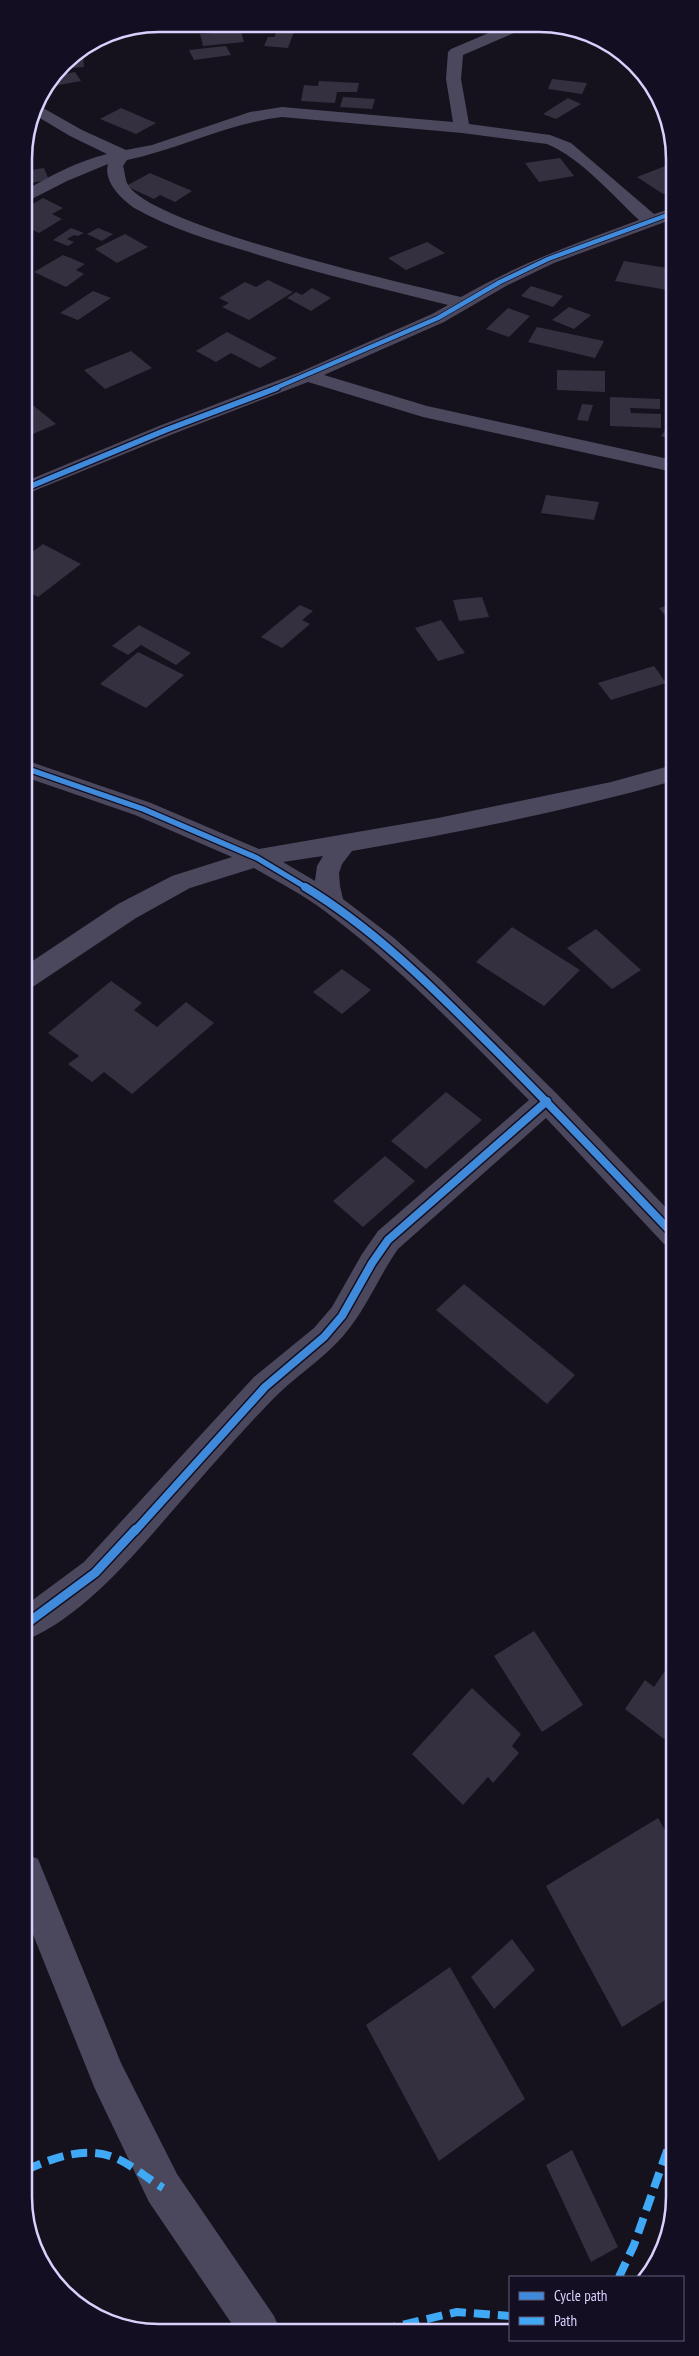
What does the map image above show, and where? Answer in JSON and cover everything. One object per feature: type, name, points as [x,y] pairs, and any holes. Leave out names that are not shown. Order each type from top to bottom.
[{"type":"street","points":[[462,128],[453,70],[453,60],[456,52],[503,32]]},
{"type":"street","points":[[42,112],[69,129],[122,155]]},
{"type":"street","points":[[33,193],[80,168],[122,155],[156,148],[256,115],[282,112],[462,128],[550,140],[565,146],[588,164],[651,221]]},
{"type":"street","points":[[122,155],[115,166],[121,189],[139,204],[172,221],[200,232],[462,303]]},
{"type":"street","points":[[33,485],[166,430],[308,376],[421,326],[500,282],[548,259],[666,216]]},
{"type":"street","points":[[308,376],[422,411],[666,464]]},
{"type":"street","points":[[33,771],[143,810],[257,858],[333,904],[385,944],[431,986],[547,1101],[666,1227]]},
{"type":"street","points":[[33,974],[127,911],[181,882],[257,858],[343,845],[611,790],[666,775]]},
{"type":"street","points":[[333,904],[325,879],[333,858],[343,845]]},
{"type":"street","points":[[32,1620],[94,1573],[130,1536],[258,1394],[324,1337],[342,1316],[372,1263],[388,1240],[547,1101]]},
{"type":"street","points":[[32,1887],[82,2016],[108,2076],[163,2188],[256,2324]]},
{"type":"building","points":[[241,33],[244,42],[203,46],[200,34]]},
{"type":"building","points":[[276,33],[294,33],[288,48],[264,46],[268,37],[274,37]]},
{"type":"building","points":[[226,46],[231,55],[194,60],[189,50]]},
{"type":"building","points":[[83,58],[84,67],[72,68]]},
{"type":"building","points":[[75,72],[81,81],[57,85],[66,74]]},
{"type":"building","points":[[552,79],[587,83],[582,94],[548,89]]},
{"type":"building","points":[[319,81],[359,83],[357,92],[337,92],[335,103],[301,101],[304,85],[318,86]]},
{"type":"building","points":[[343,97],[375,99],[372,109],[340,107]]},
{"type":"building","points":[[568,98],[581,104],[556,119],[543,114]]},
{"type":"building","points":[[121,108],[156,123],[136,134],[100,119]]},
{"type":"building","points":[[560,158],[574,176],[539,182],[525,163]]},
{"type":"building","points":[[666,166],[666,193],[663,194],[637,177]]},
{"type":"building","points":[[44,168],[49,180],[33,183],[33,170]]},
{"type":"building","points":[[150,173],[192,191],[175,202],[160,195],[154,199],[126,186]]},
{"type":"building","points":[[43,198],[63,208],[52,214],[62,219],[39,233],[33,230],[33,204]]},
{"type":"building","points":[[71,228],[84,233],[67,239],[74,242],[68,246],[53,240]]},
{"type":"building","points":[[98,228],[113,234],[102,241],[87,234]]},
{"type":"building","points":[[125,234],[148,247],[117,263],[95,249]]},
{"type":"building","points":[[427,242],[445,253],[406,270],[388,258]]},
{"type":"building","points":[[63,255],[85,264],[76,270],[84,274],[66,287],[34,272]]},
{"type":"building","points":[[624,261],[666,268],[666,290],[615,281]]},
{"type":"building","points":[[268,280],[293,292],[249,320],[222,307],[229,303],[219,298],[245,282],[256,287]]},
{"type":"building","points":[[531,286],[563,296],[553,307],[521,296]]},
{"type":"building","points":[[312,288],[331,298],[311,311],[287,298],[296,292],[302,295]]},
{"type":"building","points":[[93,291],[111,298],[78,320],[60,313]]},
{"type":"building","points":[[569,307],[591,315],[574,329],[552,320]]},
{"type":"building","points":[[508,308],[530,316],[509,337],[486,329]]},
{"type":"building","points":[[537,327],[604,341],[595,358],[528,342]]},
{"type":"building","points":[[227,332],[277,358],[260,368],[231,353],[216,362],[196,351]]},
{"type":"building","points":[[131,351],[152,368],[105,389],[84,370]]},
{"type":"building","points":[[557,370],[605,371],[605,392],[557,390]]},
{"type":"building","points":[[610,397],[660,399],[660,409],[630,408],[631,413],[661,414],[661,428],[610,426]]},
{"type":"building","points":[[582,404],[593,405],[588,421],[577,420]]},
{"type":"building","points":[[33,405],[56,424],[33,434]]},
{"type":"building","points":[[666,429],[666,438],[661,436]]},
{"type":"building","points":[[546,495],[599,502],[594,520],[541,513]]},
{"type":"building","points":[[43,544],[81,564],[38,597],[33,594],[33,552]]},
{"type":"building","points":[[482,597],[489,617],[459,621],[453,600]]},
{"type":"building","points":[[300,605],[313,611],[302,620],[310,624],[282,648],[261,637]]},
{"type":"building","points":[[666,606],[666,616],[659,608]]},
{"type":"building","points":[[441,620],[465,653],[438,661],[415,628]]},
{"type":"building","points":[[139,625],[191,653],[176,665],[141,645],[128,655],[112,646]]},
{"type":"building","points":[[138,652],[184,675],[146,708],[100,684]]},
{"type":"building","points":[[654,666],[666,683],[611,700],[598,683]]},
{"type":"building","points":[[512,927],[580,970],[544,1006],[476,962]]},
{"type":"building","points":[[596,929],[641,970],[612,989],[567,948]]},
{"type":"building","points":[[342,969],[371,990],[342,1014],[313,992]]},
{"type":"building","points":[[111,981],[142,1003],[134,1010],[157,1027],[186,1002],[214,1023],[132,1094],[104,1072],[92,1082],[68,1064],[79,1056],[48,1033]]},
{"type":"building","points":[[446,1092],[482,1120],[426,1169],[391,1141]]},
{"type":"building","points":[[385,1156],[415,1181],[363,1227],[333,1201]]},
{"type":"building","points":[[464,1284],[575,1375],[547,1404],[436,1310]]},
{"type":"building","points":[[534,1631],[583,1705],[542,1732],[494,1656]]},
{"type":"building","points":[[666,1669],[666,1736],[664,1739],[625,1709],[645,1680],[654,1687]]},
{"type":"building","points":[[472,1688],[521,1734],[512,1746],[519,1753],[493,1783],[488,1777],[463,1805],[412,1754]]},
{"type":"building","points":[[658,1818],[666,1832],[666,2000],[622,2027],[546,1886]]},
{"type":"building","points":[[512,1939],[535,1970],[494,2009],[471,1977]]},
{"type":"building","points":[[450,1967],[525,2099],[439,2161],[366,2025]]},
{"type":"building","points":[[572,2150],[618,2247],[591,2262],[546,2165]]},
{"type":"marked path","points":[[32,2167],[68,2155],[80,2153],[102,2154],[119,2160],[163,2188]]},
{"type":"marked path","points":[[619,2276],[634,2245],[666,2154]]},
{"type":"marked path","points":[[406,2324],[457,2312],[509,2316]]},
{"type":"cycle path","points":[[33,485],[166,430],[307,376],[438,318],[500,282],[548,259],[666,216]]},
{"type":"cycle path","points":[[33,771],[143,809],[257,858],[333,904],[385,945],[431,986],[547,1101],[666,1227]]},
{"type":"cycle path","points":[[32,1620],[95,1573],[265,1387],[324,1337],[342,1316],[372,1263],[388,1240],[547,1101]]}]
